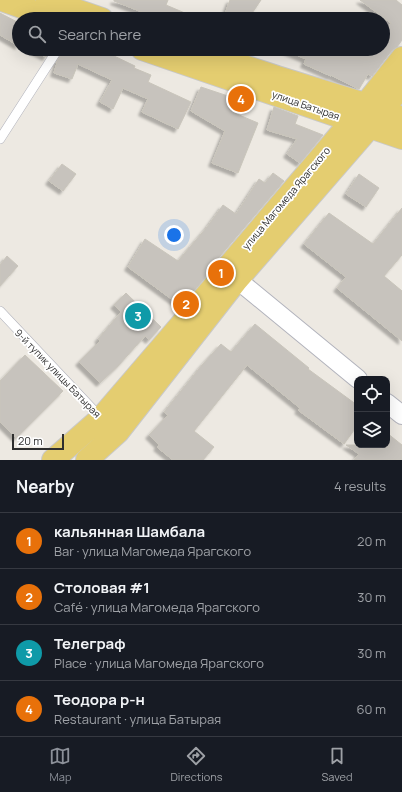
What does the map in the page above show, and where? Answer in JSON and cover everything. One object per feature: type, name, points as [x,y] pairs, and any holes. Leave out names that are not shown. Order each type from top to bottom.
[{"type":"main road","points":[[2,0],[35,12]]},
{"type":"main road","points":[[47,0],[82,12]]},
{"type":"main road","name":"улица Батырая","points":[[166,56],[374,116]]},
{"type":"main road","name":"улица Батырая","points":[[214,56],[277,77],[374,116],[402,138]]},
{"type":"main road","name":"улица Магомеда Ярагского","points":[[374,116],[402,58]]},
{"type":"main road","name":"улица Магомеда Ярагского","points":[[87,460],[109,425],[209,291],[231,275],[402,85]]},
{"type":"main road","name":"улица Магомеда Ярагского","points":[[53,460],[109,425]]},
{"type":"street","points":[[231,275],[354,376]]},
{"type":"street","points":[[390,405],[402,415]]},
{"type":"lane","points":[[0,139],[53,56]]},
{"type":"lane","name":"9-й тупик улицы Батырая","points":[[0,312],[109,425]]},
{"type":"building","points":[[168,0],[166,5],[182,12],[142,12],[114,1]]},
{"type":"building","points":[[230,0],[261,0],[253,12],[226,12]]},
{"type":"building","points":[[360,0],[396,0],[402,5],[402,40],[397,47],[390,53],[390,12],[376,12]]},
{"type":"building","points":[[0,13],[12,19],[12,42],[0,35]]},
{"type":"building","points":[[60,56],[114,56],[135,66],[134,68],[151,75],[148,82],[191,102],[178,129],[142,112],[148,99],[123,88],[113,109],[100,102],[112,80],[78,64],[72,79],[54,73],[56,63]]},
{"type":"building","points":[[299,56],[387,56],[372,76],[368,74],[359,89],[304,64],[306,59]]},
{"type":"building","points":[[201,87],[237,99],[232,112],[258,123],[238,173],[212,163],[225,131],[191,111]]},
{"type":"building","points":[[274,107],[298,116],[295,124],[323,135],[300,163],[287,154],[297,139],[267,130]]},
{"type":"building","points":[[62,164],[76,174],[63,191],[49,181]]},
{"type":"building","points":[[273,173],[284,181],[215,262],[204,279],[181,306],[128,267],[145,239],[178,261],[207,227],[223,205],[236,214],[259,179],[265,183]]},
{"type":"building","points":[[359,174],[379,188],[366,207],[346,194]]},
{"type":"building","points":[[402,208],[402,255],[384,276],[402,291],[402,341],[337,288],[346,277],[304,244],[329,213],[373,244]]},
{"type":"building","points":[[7,256],[18,266],[0,286],[0,265]]},
{"type":"building","points":[[126,293],[161,327],[149,340],[145,336],[119,365],[100,383],[79,362],[100,341],[98,339],[121,312],[114,305]]},
{"type":"building","points":[[255,324],[309,368],[308,369],[354,403],[354,430],[344,444],[298,410],[300,408],[247,365],[194,431],[214,447],[203,460],[173,460],[157,447],[159,445],[149,435],[168,415],[164,412],[221,344],[231,352]]},
{"type":"building","points":[[25,355],[63,391],[16,438],[0,422],[0,381]]},
{"type":"building","points":[[390,435],[402,445],[402,460],[354,460],[359,454],[346,445],[354,445],[354,448],[390,448]]},
{"type":"place","name":"Теодора р-н","points":[[241,99]]},
{"type":"place","name":"кальянная Шамбала","points":[[221,273]]},
{"type":"place","name":"Столовая #1","points":[[186,304]]},
{"type":"place","name":"Телеграф","points":[[138,316]]}]
